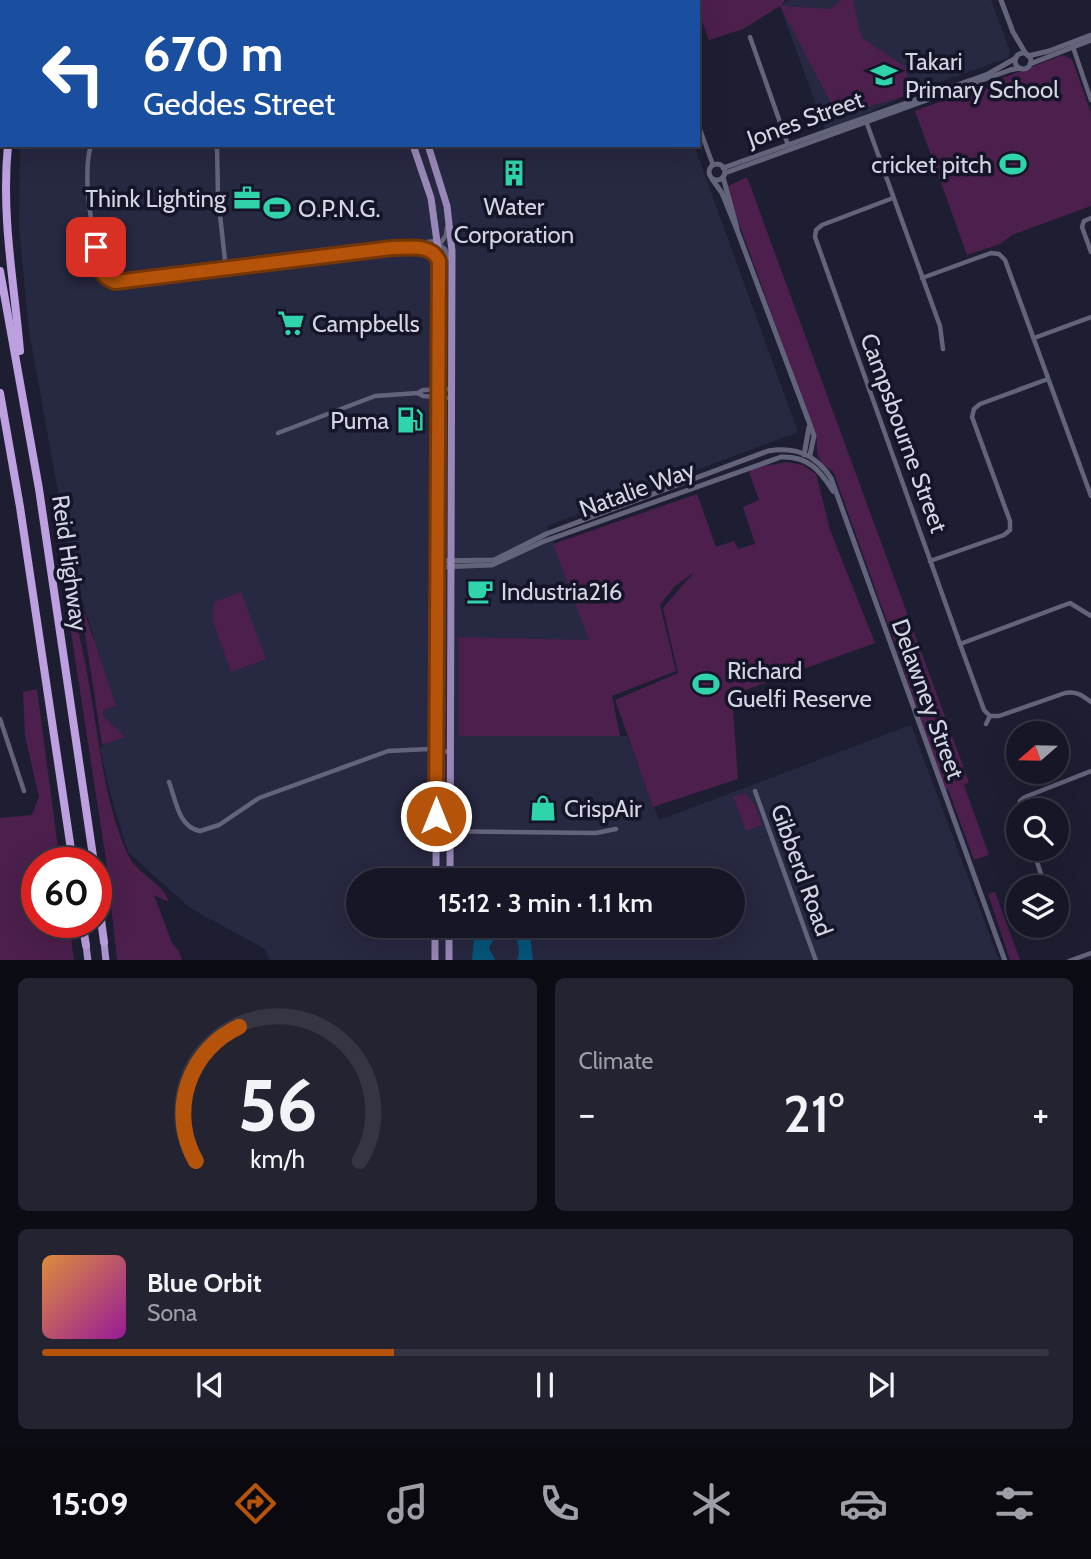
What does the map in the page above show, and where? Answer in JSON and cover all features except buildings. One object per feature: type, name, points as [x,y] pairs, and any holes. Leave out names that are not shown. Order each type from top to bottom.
[{"type":"highway","points":[[8,147],[5,178],[7,241],[24,395]]},
{"type":"highway","name":"Reid Highway","points":[[0,271],[24,395],[92,847]]},
{"type":"highway","name":"Reid Highway","points":[[1,398],[71,847]]},
{"type":"highway","points":[[85,938],[88,960]]},
{"type":"highway","points":[[103,938],[106,960]]},
{"type":"main road","points":[[414,147],[431,198],[439,261],[436,868]]},
{"type":"main road","points":[[429,147],[443,189],[448,215],[452,271],[450,868]]},
{"type":"main road","points":[[435,938],[435,960]]},
{"type":"main road","points":[[449,938],[449,960]]},
{"type":"street","points":[[1001,0],[1013,32],[1030,64]]},
{"type":"street","points":[[1013,32],[1016,65],[1020,68],[1026,68],[1091,37]]},
{"type":"street","points":[[750,37],[789,147]]},
{"type":"street","points":[[1017,57],[1072,44]]},
{"type":"street","points":[[1072,44],[1091,100]]},
{"type":"street","name":"Jones Street","points":[[712,179],[717,180],[724,173],[789,147],[988,74],[1017,57]]},
{"type":"street","name":"Jones Street","points":[[865,119],[1010,69],[1020,68]]},
{"type":"street","points":[[865,119],[940,326],[943,349]]},
{"type":"street","points":[[700,129],[713,165],[709,171],[722,193],[737,230],[814,436],[806,457]]},
{"type":"street","points":[[91,147],[87,176],[99,269],[104,278],[115,282],[438,243]]},
{"type":"street","points":[[217,147],[218,200],[226,269]]},
{"type":"street","name":"Jones Street","points":[[713,165],[720,165],[724,173]]},
{"type":"street","points":[[724,173],[737,230]]},
{"type":"street","name":"Campsbourne Street","points":[[893,198],[822,225],[816,230],[816,237],[960,644],[984,710],[990,716]]},
{"type":"street","points":[[430,249],[446,235],[448,215]]},
{"type":"street","points":[[1091,218],[1084,220],[1082,227],[1091,252]]},
{"type":"street","points":[[438,243],[448,255],[452,271]]},
{"type":"street","points":[[392,248],[430,249],[439,261]]},
{"type":"street","points":[[922,278],[991,253],[999,254],[1005,260],[1091,496]]},
{"type":"street","points":[[1034,338],[1091,317]]},
{"type":"street","points":[[930,561],[1004,536],[1010,530],[1010,521],[972,417],[974,409],[980,404],[1048,379]]},
{"type":"street","points":[[278,433],[375,396],[452,394]]},
{"type":"street","name":"Natalie Way","points":[[437,564],[495,560],[546,534],[768,451],[780,449],[806,457]]},
{"type":"street","name":"Delawney Street","points":[[806,457],[828,474],[1005,960]]},
{"type":"street","points":[[960,644],[1070,603],[1091,616]]},
{"type":"street","points":[[986,724],[990,716],[999,716],[1073,692],[1091,702]]},
{"type":"street","points":[[0,719],[24,791]]},
{"type":"street","points":[[169,782],[182,819],[187,826],[200,831],[219,825],[258,798],[379,754],[398,750],[450,752]]},
{"type":"street","points":[[1024,798],[1091,771]]},
{"type":"street","name":"Gibberd Road","points":[[755,791],[816,960]]},
{"type":"street","points":[[436,831],[596,832],[616,829]]},
{"type":"street","points":[[1072,960],[1091,953]]},
{"type":"shaded area","points":[[700,0],[785,0],[781,6],[831,9],[841,0],[853,0],[861,37],[905,67],[912,94],[830,118],[844,87],[833,107],[780,6],[743,29],[709,40],[700,15]]},
{"type":"shaded area","name":"Takari Primary School","points":[[789,0],[991,0],[1010,51],[1008,58],[915,91],[826,132],[780,6]]},
{"type":"shaded area","points":[[1063,55],[1072,59],[1091,113],[1091,206],[967,255],[915,111]]},
{"type":"shaded area","points":[[20,147],[695,147],[798,432],[547,526],[590,640],[459,736],[627,736],[659,820],[911,725],[999,960],[270,960],[265,949],[190,908],[128,852],[100,748],[109,742],[103,716],[93,634],[73,575],[29,331],[19,228]]},
{"type":"shaded area","points":[[747,177],[969,782],[964,785],[989,855],[974,860],[948,789],[944,790],[833,471],[819,458],[817,440],[726,187]]},
{"type":"shaded area","points":[[787,462],[803,465],[816,474],[830,530],[875,643],[732,695],[738,779],[653,807],[615,700],[678,673],[663,608],[694,572],[674,587],[660,605],[676,671],[612,696],[620,736],[459,736],[459,637],[589,640],[553,544],[697,494],[716,547],[734,541],[738,549],[755,544],[743,507],[759,500],[748,469]]},
{"type":"shaded area","points":[[70,558],[73,575],[66,573],[113,812],[132,862],[166,895],[169,902],[154,895],[172,943],[182,960],[117,960],[112,915],[112,847],[104,847],[62,574]]},
{"type":"shaded area","points":[[75,592],[78,593],[116,706],[103,710],[103,716],[125,737],[102,745],[85,634],[76,607]]},
{"type":"shaded area","points":[[241,592],[266,659],[231,672],[212,619],[214,602]]},
{"type":"shaded area","points":[[37,689],[58,847],[21,847],[21,938],[71,938],[74,960],[0,960],[0,818],[32,815],[39,797],[25,736],[23,692]]},
{"type":"shaded area","points":[[746,794],[755,805],[762,825],[746,831],[733,796]]},
{"type":"shaded area","points":[[995,892],[1006,922],[1006,938],[1012,938],[1020,960],[1010,960],[988,894]]},
{"type":"shaded area","points":[[474,938],[496,938],[489,948],[495,960],[472,960]]},
{"type":"shaded area","points":[[515,938],[530,938],[533,960],[516,960],[518,943]]},
{"type":"place","name":"Takari Primary School","points":[[884,75]]},
{"type":"place","name":"cricket pitch","points":[[1013,164]]},
{"type":"place","name":"Water Corporation","points":[[514,173]]},
{"type":"place","name":"Think Lighting","points":[[247,198]]},
{"type":"place","name":"O.P.N.G.","points":[[277,208]]},
{"type":"place","name":"Campbells","points":[[291,323]]},
{"type":"place","name":"Puma","points":[[410,420]]},
{"type":"place","name":"Industria216","points":[[480,591]]},
{"type":"place","name":"Richard Guelfi Reserve","points":[[706,684]]},
{"type":"place","name":"CrispAir","points":[[543,808]]},
{"type":"route","points":[[96,247],[99,269],[104,278],[115,282],[392,248],[430,249],[435,253],[439,261],[436,816]]}]
